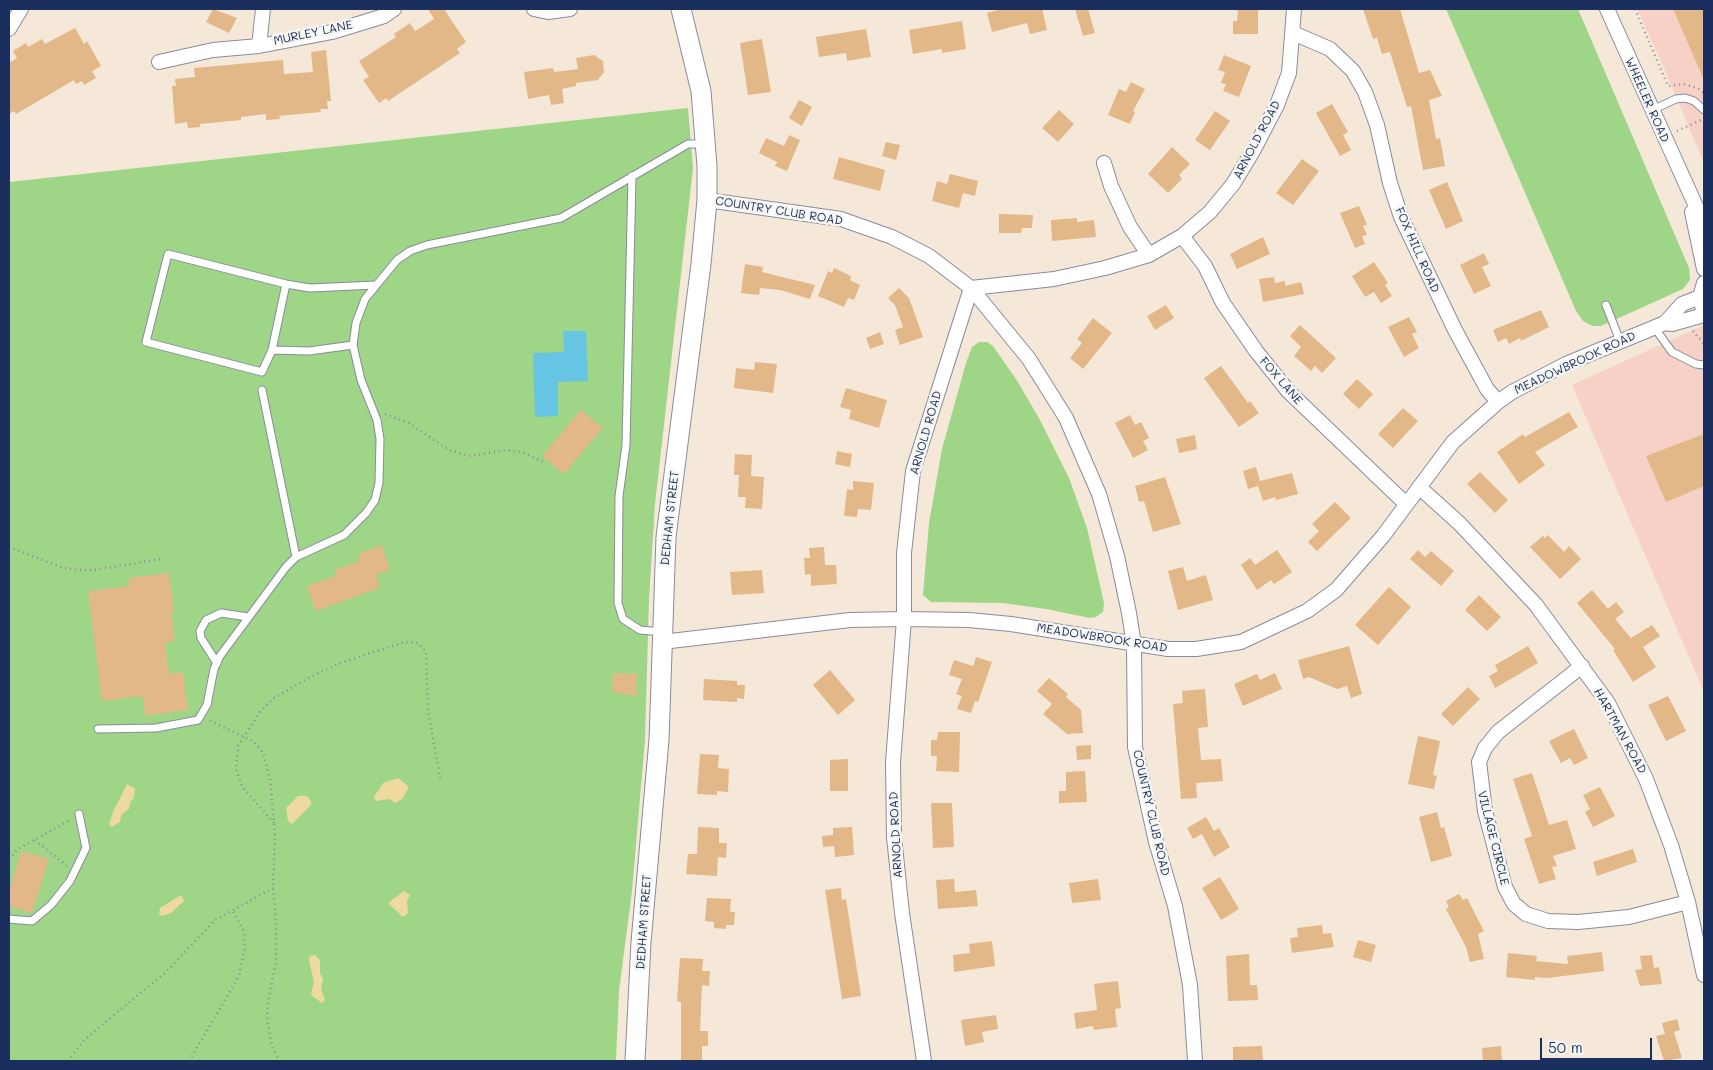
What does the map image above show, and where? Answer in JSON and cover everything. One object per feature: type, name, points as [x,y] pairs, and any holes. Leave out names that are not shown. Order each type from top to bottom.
[{"type":"main road","name":"DEDHAM STREET","points":[[635,1061],[641,942],[659,740],[666,537],[701,264],[706,200],[706,144],[701,91],[681,9]]},
{"type":"street","points":[[9,29],[21,9]]},
{"type":"street","name":"MURLEY LANE","points":[[258,46],[263,9]]},
{"type":"street","name":"MURLEY LANE","points":[[159,62],[213,50],[258,46],[332,32],[384,16],[394,9]]},
{"type":"street","points":[[534,9],[548,12],[570,9]]},
{"type":"street","name":"ARNOLD ROAD","points":[[924,1061],[902,914],[894,837],[893,762],[904,619],[904,553],[913,471],[971,288],[1054,279],[1105,268],[1150,254],[1182,236],[1216,205],[1233,184],[1254,151],[1277,105],[1289,73],[1294,9]]},
{"type":"street","name":"WHEELER ROAD","points":[[1607,9],[1704,224]]},
{"type":"street","name":"FOX HILL ROAD","points":[[1293,33],[1330,49],[1353,71],[1365,92],[1377,125],[1390,183],[1401,217],[1455,330],[1487,389],[1498,402]]},
{"type":"street","points":[[1104,163],[1111,186],[1130,227],[1150,254]]},
{"type":"street","name":"WHEELER ROAD","points":[[1688,192],[1704,269]]},
{"type":"street","name":"COUNTRY CLUB ROAD","points":[[706,200],[841,219],[899,240],[929,256],[971,288],[1029,358],[1066,418],[1099,494],[1117,556],[1134,644],[1135,747],[1156,842],[1175,906],[1190,985],[1195,1061]]},
{"type":"street","name":"FOX LANE","points":[[1182,236],[1204,266],[1223,303],[1256,351],[1288,391],[1406,504]]},
{"type":"street","points":[[1702,290],[1704,311]]},
{"type":"street","name":"MEADOWBROOK ROAD","points":[[1659,325],[1682,304],[1702,290]]},
{"type":"street","name":"MEADOWBROOK ROAD","points":[[662,637],[850,620],[904,619],[969,620],[1011,624],[1134,644],[1196,649],[1242,642],[1307,611],[1342,584],[1383,536],[1453,442],[1512,392],[1566,364],[1659,325],[1672,324],[1704,315]]},
{"type":"street","name":"HARTMAN ROAD","points":[[1419,486],[1460,524],[1536,605],[1608,703],[1646,778],[1671,845],[1688,902],[1704,975]]},
{"type":"street","name":"VILLAGE CIRCLE","points":[[1582,666],[1498,732],[1485,748],[1479,762],[1485,811],[1505,887],[1514,904],[1526,914],[1548,921],[1578,922],[1630,917],[1688,902]]},
{"type":"lane","points":[[1652,110],[1676,98],[1694,101],[1704,110]]},
{"type":"lane","points":[[98,729],[156,728],[186,724],[198,720],[207,705],[217,663],[228,642],[286,567],[296,557],[344,534],[366,513],[374,500],[379,483],[380,439],[374,412],[361,380],[354,345],[356,323],[362,308],[376,285],[397,260],[410,251],[427,245],[561,218],[688,144],[706,144]]},
{"type":"lane","points":[[632,176],[626,445],[619,496],[618,603],[623,619],[640,630],[662,637]]},
{"type":"lane","points":[[286,284],[272,350],[262,372],[146,342],[168,254],[286,284],[310,288],[376,285]]},
{"type":"lane","points":[[1606,306],[1620,341]]},
{"type":"lane","points":[[1659,325],[1672,352],[1696,364],[1704,365]]},
{"type":"lane","points":[[272,350],[309,351],[354,345]]},
{"type":"lane","points":[[262,390],[296,557]]},
{"type":"lane","points":[[217,663],[201,638],[200,631],[206,620],[221,613],[248,617]]},
{"type":"lane","points":[[9,919],[32,921],[51,905],[75,873],[86,848],[84,828],[79,814]]},
{"type":"path","points":[[1635,9],[1668,86],[1683,84],[1698,88],[1704,93]]},
{"type":"path","points":[[1676,132],[1702,120]]},
{"type":"path","points":[[1690,328],[1704,344]]},
{"type":"path","points":[[374,412],[392,415],[409,423],[449,450],[469,456],[507,450],[525,453],[543,462]]},
{"type":"path","points":[[9,547],[76,570],[94,570],[161,559]]},
{"type":"path","points":[[274,823],[238,780],[235,759],[244,735],[266,705],[312,676],[380,648],[405,642],[418,643],[426,652],[428,710],[441,782]]},
{"type":"path","points":[[200,718],[244,735],[258,746],[267,764],[274,823],[273,888],[276,922],[276,961],[267,1017],[272,1047],[280,1061]]},
{"type":"path","points":[[9,859],[18,849],[79,814]]},
{"type":"path","points":[[35,840],[75,873]]},
{"type":"path","points":[[68,1061],[84,1040],[166,971],[215,920],[273,888]]},
{"type":"path","points":[[189,1061],[239,976],[245,947],[244,932],[233,911]]},
{"type":"shaded area","points":[[1637,9],[1704,9],[1704,163],[1661,61]]},
{"type":"shaded area","points":[[1704,325],[1704,692],[1572,385]]},
{"type":"green space","points":[[1446,9],[1578,9],[1689,268],[1690,280],[1683,289],[1601,326],[1593,326],[1583,321],[1576,311]]},
{"type":"green space","points":[[688,108],[693,168],[655,504],[649,599],[645,740],[632,891],[619,991],[616,1061],[9,1061],[9,182]]},
{"type":"green space","points":[[979,342],[987,342],[993,346],[1016,379],[1040,420],[1069,478],[1087,528],[1104,603],[1103,612],[1096,617],[1090,618],[1003,603],[931,602],[923,595],[929,523],[942,449],[966,363],[972,347]]},
{"type":"sand","points":[[398,778],[409,787],[402,799],[395,803],[390,799],[376,801],[374,797],[383,783]]},
{"type":"sand","points":[[127,784],[135,789],[134,798],[130,802],[129,809],[121,815],[120,822],[112,827],[109,824],[113,812]]},
{"type":"sand","points":[[298,796],[307,796],[311,801],[311,805],[292,824],[288,821],[286,808]]},
{"type":"sand","points":[[404,891],[410,895],[407,901],[408,913],[403,917],[388,903]]},
{"type":"sand","points":[[181,895],[184,901],[171,913],[162,916],[159,914],[160,908]]},
{"type":"sand","points":[[315,955],[320,960],[320,973],[323,979],[321,990],[325,999],[322,1003],[311,995],[314,982],[309,960],[310,956]]},
{"type":"water","points":[[563,331],[586,331],[588,381],[558,382],[558,416],[535,417],[533,353],[564,352]]},
{"type":"building","points":[[213,9],[237,18],[229,33],[206,22]]},
{"type":"building","points":[[428,9],[444,9],[466,42],[457,49],[460,53],[388,101],[386,98],[379,103],[363,80],[369,77],[359,61],[396,37],[394,34],[410,23],[415,31],[434,19]]},
{"type":"building","points":[[1002,9],[1042,9],[1047,30],[1030,34],[1027,23],[992,32],[987,13]]},
{"type":"building","points":[[1075,9],[1088,9],[1095,33],[1083,36]]},
{"type":"building","points":[[1238,9],[1258,9],[1258,34],[1233,34],[1233,21],[1237,21]]},
{"type":"building","points":[[1363,9],[1400,9],[1419,73],[1430,70],[1442,96],[1429,100],[1436,139],[1440,138],[1445,166],[1423,170],[1411,106],[1407,107],[1390,52],[1382,54],[1377,38],[1373,39]]},
{"type":"building","points":[[1673,9],[1704,9],[1704,80]]},
{"type":"building","points":[[962,21],[966,49],[942,53],[942,49],[913,54],[909,30]]},
{"type":"building","points":[[75,28],[84,44],[87,41],[101,66],[92,71],[96,78],[84,85],[82,81],[76,84],[74,80],[16,114],[14,111],[9,114],[9,63],[17,58],[13,51],[26,43],[28,47],[42,39],[45,44]]},
{"type":"building","points":[[866,29],[871,57],[847,61],[846,53],[819,57],[816,37]]},
{"type":"building","points":[[762,39],[771,92],[748,95],[740,43]]},
{"type":"building","points":[[326,50],[331,101],[327,101],[328,109],[320,109],[321,112],[279,116],[280,119],[266,120],[266,114],[241,117],[241,120],[200,124],[200,127],[188,128],[187,122],[175,124],[172,86],[176,86],[175,79],[195,77],[194,68],[283,60],[284,74],[313,72],[311,52]]},
{"type":"building","points":[[594,55],[603,61],[604,72],[598,80],[576,83],[576,86],[562,89],[564,103],[551,105],[549,95],[528,99],[524,72],[553,68],[554,72],[578,69],[576,58]]},
{"type":"building","points":[[1224,55],[1251,66],[1239,97],[1223,91],[1226,84],[1221,83],[1225,72],[1218,70]]},
{"type":"building","points":[[1131,82],[1145,89],[1133,111],[1135,112],[1130,124],[1108,115],[1119,89],[1126,92]]},
{"type":"building","points":[[799,100],[812,107],[802,126],[789,118]]},
{"type":"building","points":[[1332,104],[1348,132],[1343,135],[1351,150],[1340,156],[1316,113]]},
{"type":"building","points":[[1059,110],[1074,124],[1058,142],[1042,128]]},
{"type":"building","points":[[1215,111],[1230,121],[1210,150],[1195,140]]},
{"type":"building","points":[[789,135],[800,140],[787,171],[775,166],[777,162],[759,153],[766,138],[784,146]]},
{"type":"building","points":[[886,142],[900,145],[896,160],[882,156]]},
{"type":"building","points":[[1172,147],[1190,164],[1179,175],[1182,179],[1168,193],[1148,174]]},
{"type":"building","points":[[839,157],[885,170],[880,191],[833,179]]},
{"type":"building","points":[[1302,159],[1319,171],[1293,205],[1276,193]]},
{"type":"building","points":[[950,174],[978,181],[975,196],[963,193],[959,208],[932,201],[937,181],[947,184]]},
{"type":"building","points":[[1447,182],[1463,221],[1446,229],[1429,190]]},
{"type":"building","points":[[1359,206],[1367,225],[1363,226],[1367,235],[1362,236],[1365,244],[1355,248],[1340,213]]},
{"type":"building","points":[[999,214],[1033,215],[1032,228],[1022,228],[1021,233],[999,233]]},
{"type":"building","points":[[1077,218],[1077,222],[1094,220],[1096,237],[1052,241],[1051,220]]},
{"type":"building","points":[[1263,237],[1270,254],[1237,269],[1230,254]]},
{"type":"building","points":[[1484,253],[1489,264],[1482,267],[1491,286],[1474,294],[1460,265]]},
{"type":"building","points":[[1374,262],[1388,283],[1385,285],[1392,296],[1381,303],[1374,292],[1365,297],[1352,276]]},
{"type":"building","points":[[745,264],[763,267],[762,272],[815,285],[810,299],[780,290],[760,288],[759,295],[741,293]]},
{"type":"building","points":[[834,268],[851,276],[850,280],[860,285],[854,300],[848,298],[844,307],[818,296],[828,271],[832,273]]},
{"type":"building","points":[[1274,277],[1275,283],[1285,281],[1285,286],[1301,282],[1304,294],[1263,302],[1259,279]]},
{"type":"building","points":[[899,288],[909,298],[923,337],[900,345],[895,330],[903,327],[895,305],[888,298]]},
{"type":"building","points":[[1166,305],[1174,318],[1155,330],[1147,316]]},
{"type":"building","points":[[1541,310],[1549,327],[1521,341],[1520,338],[1509,344],[1506,338],[1498,342],[1493,330]]},
{"type":"building","points":[[1409,317],[1417,332],[1412,334],[1419,348],[1404,357],[1388,327]]},
{"type":"building","points":[[1093,318],[1112,333],[1083,369],[1070,358],[1082,343],[1077,339]]},
{"type":"building","points":[[1300,325],[1336,358],[1322,373],[1315,366],[1311,371],[1294,356],[1301,347],[1290,336]]},
{"type":"building","points":[[880,332],[884,344],[870,349],[866,338]]},
{"type":"building","points":[[755,362],[777,364],[773,393],[734,388],[736,368],[754,370]]},
{"type":"building","points":[[1221,366],[1248,403],[1250,401],[1259,413],[1239,427],[1204,378]]},
{"type":"building","points":[[1357,379],[1373,394],[1359,409],[1343,394]]},
{"type":"building","points":[[846,388],[887,400],[879,428],[849,419],[851,410],[840,407]]},
{"type":"building","points":[[1403,408],[1418,421],[1393,448],[1378,434]]},
{"type":"building","points":[[581,410],[603,428],[564,474],[542,456]]},
{"type":"building","points":[[1569,412],[1578,427],[1535,452],[1545,465],[1519,484],[1497,452],[1523,434],[1525,437]]},
{"type":"building","points":[[1130,415],[1135,425],[1141,422],[1149,438],[1143,441],[1148,450],[1133,458],[1115,423]]},
{"type":"building","points":[[1704,434],[1704,486],[1666,502],[1646,456]]},
{"type":"building","points":[[1195,435],[1197,449],[1179,453],[1176,439]]},
{"type":"building","points":[[837,451],[852,454],[850,467],[835,464]]},
{"type":"building","points":[[735,454],[752,455],[751,476],[764,477],[762,509],[745,508],[746,497],[738,497],[739,475],[734,475]]},
{"type":"building","points":[[1256,467],[1260,481],[1292,473],[1298,494],[1276,500],[1275,497],[1263,501],[1258,486],[1248,489],[1243,471]]},
{"type":"building","points":[[1480,472],[1508,500],[1495,513],[1467,484]]},
{"type":"building","points":[[1165,477],[1181,524],[1153,532],[1144,501],[1139,502],[1135,486]]},
{"type":"building","points":[[853,481],[874,483],[871,510],[858,509],[857,517],[844,516],[847,489],[853,490]]},
{"type":"building","points":[[1335,502],[1351,518],[1317,551],[1308,542],[1319,531],[1312,524]]},
{"type":"building","points":[[1548,535],[1564,552],[1569,546],[1581,559],[1560,579],[1530,547],[1543,536],[1545,538]]},
{"type":"building","points":[[382,545],[390,570],[376,575],[380,588],[315,611],[307,586],[336,576],[334,570],[360,561],[358,554]]},
{"type":"building","points":[[824,547],[825,565],[836,565],[837,584],[811,586],[811,574],[805,575],[804,558],[810,558],[809,548]]},
{"type":"building","points":[[1277,550],[1292,572],[1274,584],[1271,580],[1257,590],[1241,565],[1250,558],[1255,565]]},
{"type":"building","points":[[1418,550],[1425,557],[1431,551],[1454,571],[1441,586],[1410,559]]},
{"type":"building","points":[[1183,567],[1187,581],[1206,575],[1213,600],[1178,610],[1168,571]]},
{"type":"building","points":[[762,570],[764,593],[732,595],[730,572]]},
{"type":"building","points":[[169,573],[174,612],[171,612],[175,641],[165,642],[169,674],[183,672],[188,710],[145,716],[143,696],[102,701],[88,591],[129,586],[128,578]]},
{"type":"building","points":[[1389,587],[1411,607],[1378,645],[1355,625]]},
{"type":"building","points":[[1592,590],[1608,609],[1616,602],[1624,612],[1615,619],[1631,638],[1652,625],[1660,636],[1643,647],[1656,667],[1633,682],[1613,650],[1615,649],[1577,603]]},
{"type":"building","points":[[1479,595],[1501,617],[1487,631],[1465,610]]},
{"type":"building","points":[[1349,646],[1362,694],[1351,698],[1347,686],[1337,689],[1309,677],[1303,679],[1298,660]]},
{"type":"building","points":[[1528,646],[1538,663],[1495,688],[1489,676],[1498,671],[1495,665]]},
{"type":"building","points":[[976,657],[992,662],[978,702],[975,701],[971,713],[957,709],[962,696],[956,694],[962,679],[949,675],[954,660],[973,666]]},
{"type":"building","points":[[830,670],[855,700],[838,715],[813,685]]},
{"type":"building","points":[[613,673],[637,674],[636,696],[612,692]]},
{"type":"building","points":[[1275,673],[1282,689],[1243,706],[1234,684],[1257,674],[1260,680]]},
{"type":"building","points":[[1049,678],[1068,694],[1066,697],[1081,710],[1083,733],[1067,734],[1043,714],[1052,704],[1037,691]]},
{"type":"building","points":[[704,679],[737,681],[737,685],[745,685],[744,699],[737,698],[737,702],[703,700]]},
{"type":"building","points":[[1468,687],[1480,699],[1453,726],[1441,714]]},
{"type":"building","points":[[1205,689],[1208,727],[1198,728],[1201,760],[1221,759],[1223,781],[1196,783],[1197,798],[1181,799],[1173,704],[1183,703],[1182,691]]},
{"type":"building","points":[[1668,696],[1686,731],[1666,741],[1648,705]]},
{"type":"building","points":[[1574,729],[1588,758],[1574,765],[1570,758],[1561,763],[1549,741]]},
{"type":"building","points":[[938,732],[960,732],[959,772],[936,771],[937,756],[931,756],[931,740],[937,740]]},
{"type":"building","points":[[1418,736],[1440,741],[1433,775],[1437,776],[1434,789],[1408,784]]},
{"type":"building","points":[[1091,745],[1091,759],[1077,760],[1076,746]]},
{"type":"building","points":[[700,754],[719,755],[718,768],[729,769],[728,792],[717,791],[717,795],[697,794]]},
{"type":"building","points":[[848,759],[848,791],[830,791],[830,760]]},
{"type":"building","points":[[1085,771],[1087,802],[1059,803],[1059,791],[1066,791],[1066,772]]},
{"type":"building","points":[[1532,773],[1549,825],[1567,820],[1576,849],[1553,856],[1557,866],[1552,867],[1556,879],[1539,884],[1524,839],[1532,836],[1513,779]]},
{"type":"building","points":[[1600,787],[1615,816],[1593,827],[1585,812],[1590,809],[1583,795]]},
{"type":"building","points":[[931,803],[952,803],[954,847],[933,848]]},
{"type":"building","points":[[1437,812],[1441,828],[1444,827],[1452,856],[1431,862],[1419,817]]},
{"type":"building","points":[[1206,817],[1214,831],[1219,828],[1230,847],[1214,857],[1202,834],[1193,839],[1187,828]]},
{"type":"building","points":[[698,827],[719,828],[719,843],[727,843],[726,858],[718,857],[717,876],[686,874],[688,854],[697,854]]},
{"type":"building","points":[[852,827],[854,855],[835,857],[834,846],[823,847],[822,836],[833,835],[833,828]]},
{"type":"building","points":[[1633,849],[1637,862],[1597,876],[1593,862]]},
{"type":"building","points":[[21,851],[49,859],[32,913],[9,906],[9,892]]},
{"type":"building","points":[[1220,877],[1239,909],[1221,920],[1202,888]]},
{"type":"building","points":[[954,879],[955,892],[976,890],[978,906],[938,909],[936,880]]},
{"type":"building","points":[[1098,879],[1101,900],[1072,903],[1069,883]]},
{"type":"building","points":[[841,888],[842,900],[846,899],[861,996],[842,999],[825,890]]},
{"type":"building","points":[[1459,894],[1463,900],[1467,898],[1484,931],[1478,934],[1484,959],[1470,962],[1466,947],[1446,909],[1449,907],[1446,901]]},
{"type":"building","points":[[707,898],[731,899],[730,912],[735,912],[734,925],[726,925],[726,929],[714,928],[714,922],[705,921]]},
{"type":"building","points":[[1322,925],[1323,934],[1331,933],[1334,947],[1292,953],[1290,938],[1298,937],[1297,928]]},
{"type":"building","points":[[1358,940],[1376,945],[1371,962],[1353,957]]},
{"type":"building","points":[[992,941],[995,966],[954,972],[953,955],[970,953],[969,944]]},
{"type":"building","points":[[1602,952],[1604,971],[1547,978],[1535,977],[1535,980],[1506,977],[1508,953],[1537,956],[1536,961],[1568,964],[1567,956]]},
{"type":"building","points":[[1249,954],[1250,985],[1257,985],[1258,1000],[1228,1001],[1226,956]]},
{"type":"building","points":[[1652,955],[1654,968],[1659,967],[1662,984],[1640,986],[1635,970],[1642,969],[1640,956]]},
{"type":"building","points":[[680,958],[703,959],[702,971],[710,971],[709,986],[702,985],[700,1031],[708,1031],[708,1046],[702,1046],[702,1061],[681,1061],[681,1002],[677,1001]]},
{"type":"building","points":[[1118,981],[1121,1008],[1115,1009],[1117,1027],[1094,1030],[1093,1026],[1076,1029],[1074,1013],[1097,1010],[1094,984]]},
{"type":"building","points":[[996,1015],[998,1029],[982,1032],[984,1042],[965,1046],[961,1020]]},
{"type":"building","points":[[1677,1019],[1680,1030],[1674,1032],[1682,1058],[1664,1061],[1656,1036],[1665,1034],[1662,1023]]},
{"type":"building","points":[[1262,1046],[1263,1061],[1233,1061],[1233,1047]]},
{"type":"building","points":[[1501,1046],[1502,1061],[1483,1061],[1482,1048]]}]
